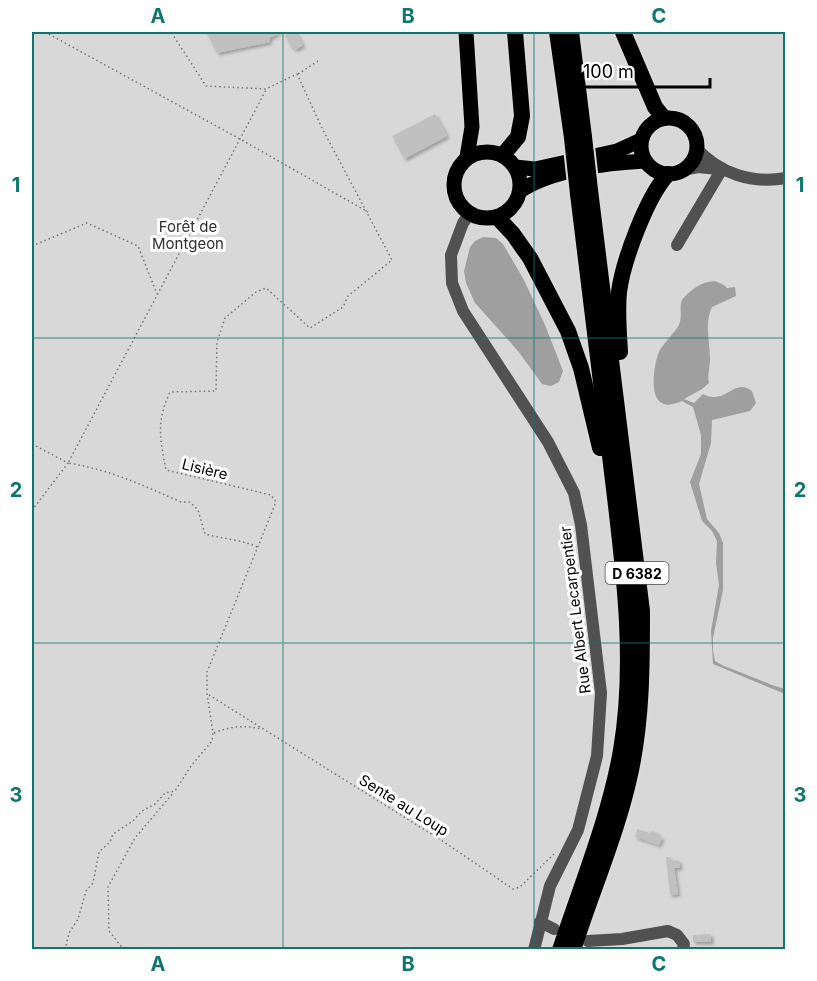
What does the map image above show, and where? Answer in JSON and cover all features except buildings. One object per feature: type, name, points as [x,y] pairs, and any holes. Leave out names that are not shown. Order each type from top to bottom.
[{"type":"highway","points":[[503,158],[518,137],[522,116],[515,32]]},
{"type":"highway","name":"D 6382","points":[[557,32],[578,138]]},
{"type":"highway","name":"D 6382","points":[[560,950],[609,800],[621,750],[626,712],[628,644],[618,524],[578,138],[571,32]]},
{"type":"highway","points":[[622,32],[655,107],[664,118]]},
{"type":"highway","points":[[628,497],[619,293],[625,263],[659,183],[676,172]]},
{"type":"highway","name":"D 6382","points":[[573,950],[615,829],[631,770],[642,679],[642,611],[584,192]]},
{"type":"highway","points":[[497,217],[513,234],[530,258],[568,332],[581,368],[618,524]]},
{"type":"main road","points":[[466,32],[472,127],[467,157]]},
{"type":"main road","points":[[641,140],[645,161],[659,172],[676,172],[690,164],[697,141],[690,128],[678,120],[664,118],[650,126],[641,140],[617,151],[535,169],[482,151],[467,157],[459,165],[454,175],[453,186],[461,206],[470,213],[478,217],[497,217],[512,207],[520,191],[547,177],[620,162],[645,161]]},
{"type":"main road","points":[[472,127],[519,174],[520,191]]},
{"type":"street","points":[[696,148],[722,170]]},
{"type":"street","points":[[676,172],[698,167],[722,170],[759,181],[786,178]]},
{"type":"street","points":[[677,245],[722,170]]},
{"type":"street","name":"Rue Albert Lecarpentier","points":[[470,213],[458,233],[451,255],[452,283],[463,311],[548,442],[573,493],[581,525],[601,693],[597,756],[578,830],[550,886],[534,950]]},
{"type":"street","points":[[540,922],[554,929]]},
{"type":"street","points":[[588,940],[622,939],[668,931],[677,935],[684,944],[683,950]]},
{"type":"path","points":[[45,32],[369,213]]},
{"type":"path","points":[[171,32],[206,86],[266,89],[318,61]]},
{"type":"path","name":"Lisière","points":[[213,733],[207,694],[207,672],[276,502],[271,495],[166,470],[160,435],[162,410],[170,392],[216,391],[217,342],[225,318],[256,292],[266,288],[310,328],[344,308],[348,296],[392,260],[322,128],[297,74]]},
{"type":"path","points":[[32,510],[68,464],[266,89]]},
{"type":"path","points":[[32,246],[87,223],[138,246],[158,294]]},
{"type":"path","points":[[32,444],[68,464],[91,467],[129,478],[181,502],[190,502],[198,510],[205,534],[251,544],[259,548]]},
{"type":"path","points":[[32,489],[32,510]]},
{"type":"path","name":"Sente au Loup","points":[[207,694],[444,842],[513,889],[520,887],[553,855]]},
{"type":"path","points":[[124,950],[109,931],[108,887],[135,838],[175,791],[191,766],[212,741],[213,733],[243,725],[264,729]]},
{"type":"path","points":[[65,950],[69,933],[78,919],[86,891],[93,883],[99,852],[110,842],[113,834],[133,821],[165,793],[175,791]]},
{"type":"green space","name":"Forêt de Montgeon","points":[[32,32],[785,32],[785,949],[32,949]]},
{"type":"shaded area","points":[[483,237],[496,238],[503,244],[524,280],[545,325],[563,371],[559,382],[551,386],[542,384],[518,351],[475,303],[466,283],[464,271],[470,247]]},
{"type":"shaded area","points":[[715,281],[727,288],[735,287],[736,296],[712,307],[708,326],[709,383],[684,399],[694,403],[703,394],[719,397],[741,387],[752,391],[756,403],[750,411],[712,420],[711,443],[699,484],[707,519],[719,533],[723,543],[723,590],[713,638],[713,650],[715,661],[785,689],[785,694],[713,664],[711,631],[719,585],[716,563],[717,541],[712,531],[702,521],[690,482],[701,454],[701,435],[693,407],[682,401],[664,404],[659,401],[654,389],[657,357],[661,348],[679,325],[682,300],[697,287]]}]
